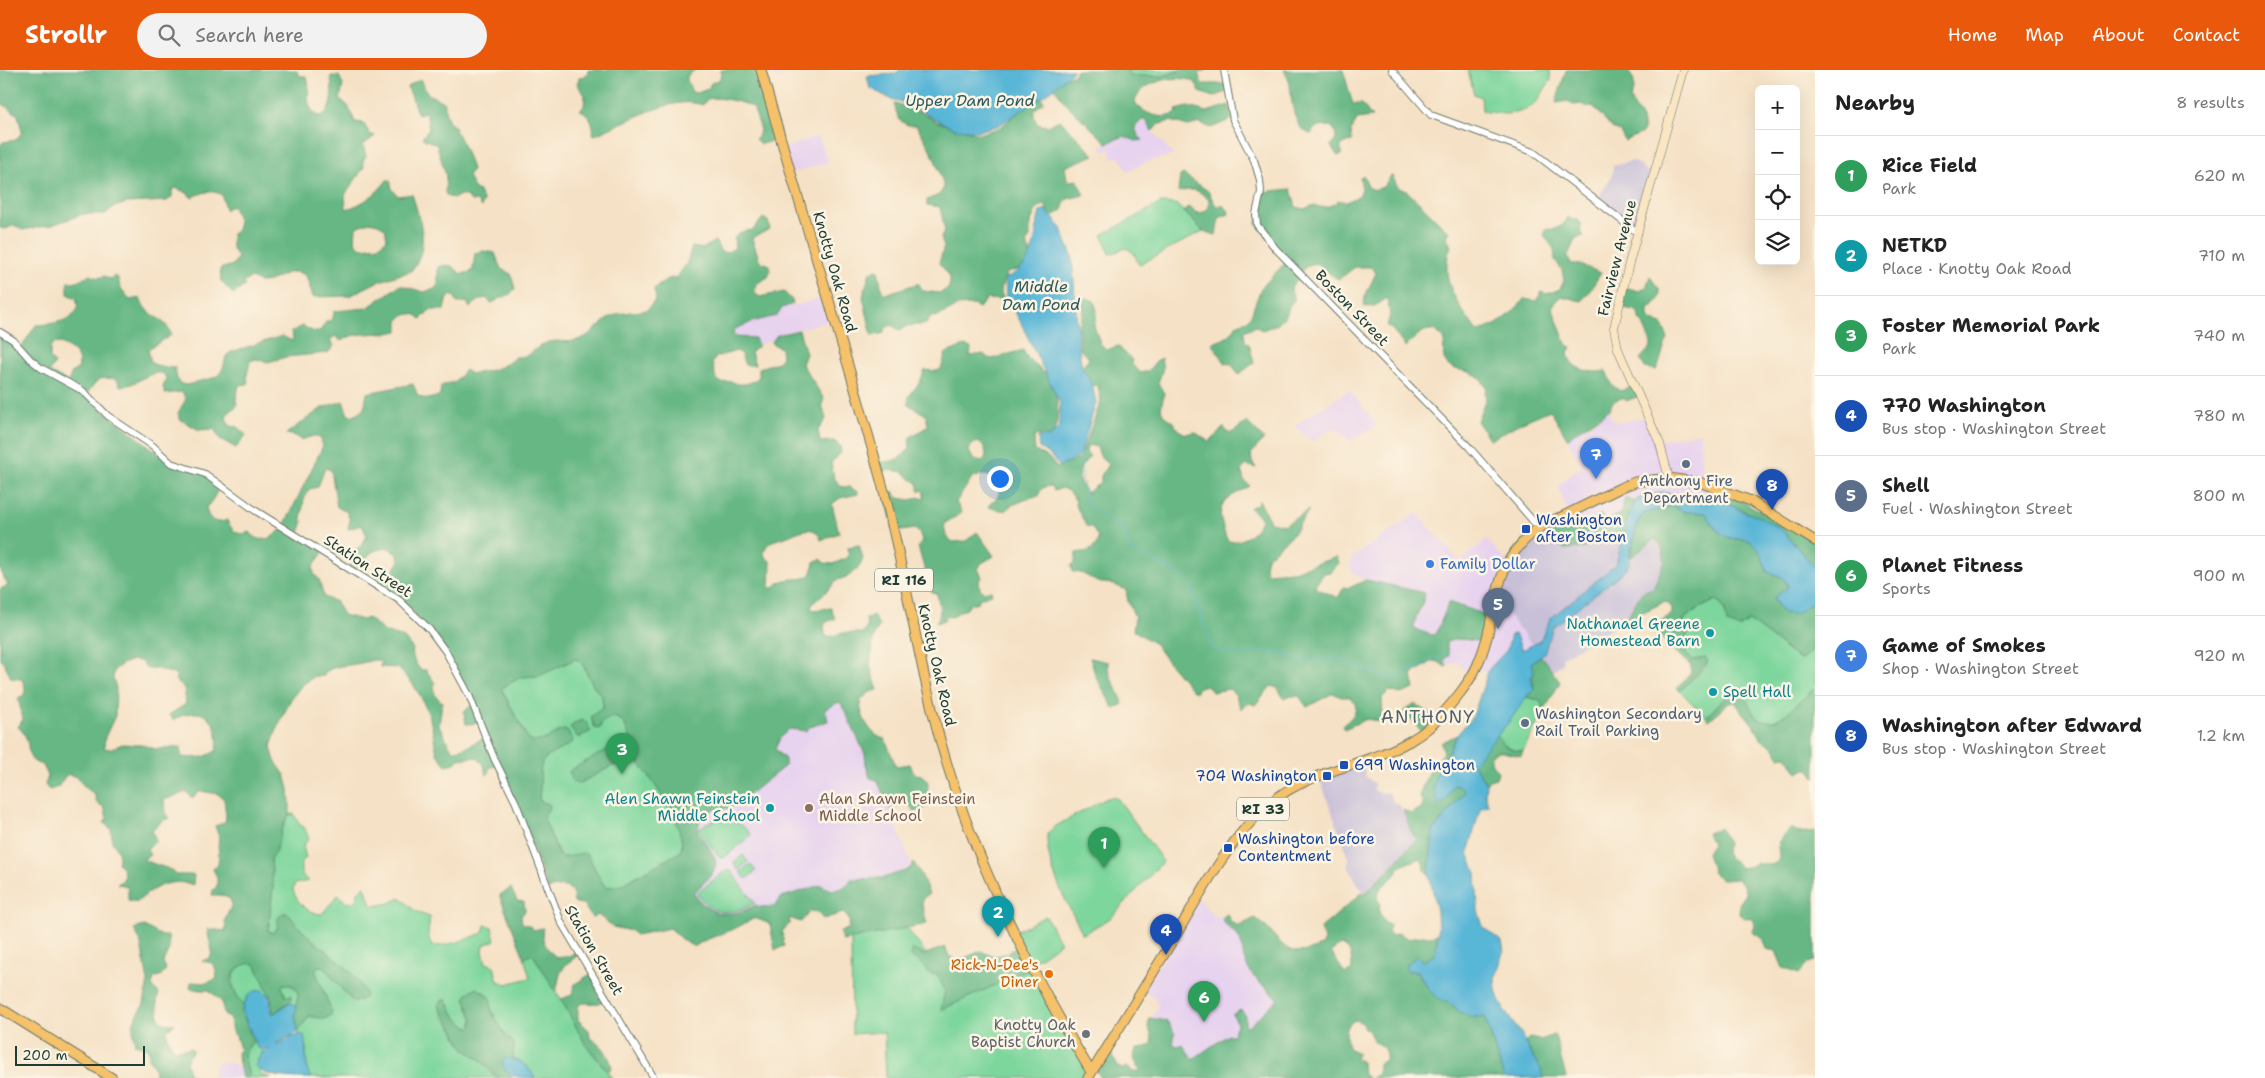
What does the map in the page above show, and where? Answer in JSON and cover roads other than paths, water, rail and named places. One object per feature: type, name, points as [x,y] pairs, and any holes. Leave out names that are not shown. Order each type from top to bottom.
[{"type":"main road","name":"Knotty Oak Road","points":[[761,70],[882,483],[933,715],[959,801],[1001,906],[1089,1075]]},
{"type":"main road","name":"Fairview Avenue","points":[[1669,478],[1660,444],[1624,363],[1616,339],[1616,318],[1683,70]]},
{"type":"main road","name":"RI 33","points":[[1089,1075],[1222,860],[1268,804],[1298,784],[1406,745],[1423,733],[1439,717],[1477,665],[1506,562],[1527,537],[1539,528],[1635,482],[1669,478],[1702,483],[1750,501],[1815,541]]},
{"type":"main road","points":[[0,1008],[112,1078]]},
{"type":"street","name":"Boston Street","points":[[1224,70],[1233,120],[1258,171],[1261,192],[1256,214],[1257,225],[1475,452],[1539,528]]},
{"type":"street","points":[[1392,70],[1431,115],[1533,152],[1638,233]]},
{"type":"street","name":"Station Street","points":[[0,332],[14,340],[30,359],[41,368],[83,391],[108,416],[153,446],[171,463],[205,474],[256,511],[399,600],[429,629],[446,652],[469,695],[494,758],[516,803],[560,922],[654,1078]]},
{"type":"water","name":"Upper Dam Pond","points":[[900,70],[1074,70],[1047,94],[999,125],[979,131],[955,129],[929,116],[914,105],[891,99],[870,88],[867,76],[894,74]]},
{"type":"water","name":"Middle Dam Pond","points":[[1045,209],[1060,226],[1072,256],[1079,350],[1082,367],[1091,382],[1096,402],[1079,456],[1060,467],[1049,454],[1039,448],[1038,437],[1050,437],[1059,427],[1060,403],[1018,317],[1006,298],[1005,279],[1016,273],[1028,259],[1032,251],[1040,212]]},
{"type":"water","points":[[1662,492],[1719,499],[1744,512],[1760,517],[1781,529],[1815,567],[1815,605],[1812,603],[1795,614],[1783,613],[1773,598],[1787,588],[1788,585],[1782,577],[1767,572],[1762,556],[1756,546],[1748,540],[1730,538],[1722,534],[1713,525],[1706,513],[1685,512],[1673,506],[1643,514],[1638,522],[1630,552],[1629,565],[1617,577],[1553,627],[1544,653],[1531,663],[1534,672],[1531,678],[1534,690],[1473,764],[1486,784],[1485,793],[1488,805],[1480,809],[1468,853],[1476,873],[1478,910],[1483,927],[1502,942],[1504,951],[1495,977],[1497,995],[1508,1016],[1523,1036],[1544,1078],[1504,1078],[1485,1017],[1472,1017],[1459,1012],[1453,1005],[1437,998],[1430,991],[1418,972],[1406,970],[1406,965],[1417,956],[1423,962],[1435,954],[1438,937],[1437,911],[1429,873],[1433,831],[1464,793],[1463,788],[1454,785],[1447,799],[1438,806],[1433,788],[1435,778],[1457,735],[1473,716],[1489,669],[1507,650],[1511,635],[1515,634],[1522,650],[1540,641],[1550,619],[1616,564],[1629,514],[1637,499]]},
{"type":"water","points":[[261,990],[270,997],[273,1014],[290,1002],[296,1006],[295,1015],[298,1032],[277,1043],[299,1034],[304,1036],[306,1064],[311,1078],[271,1075],[264,1073],[255,1065],[263,1052],[271,1047],[262,1050],[257,1047],[242,1011],[250,994]]},
{"type":"water","points":[[505,1058],[523,1064],[535,1078],[511,1075],[502,1064]]},
{"type":"waterway","points":[[1079,456],[1085,496],[1089,505],[1123,528],[1130,549],[1149,560],[1178,572],[1192,587],[1209,640],[1214,649],[1233,655],[1265,652],[1285,653],[1304,662],[1336,658],[1384,678],[1394,680],[1447,653]]},
{"type":"place","name":"Anthony Fire Department","points":[[1686,464]]},
{"type":"place","name":"Game of Smokes","points":[[1596,479]]},
{"type":"place","name":"Washington after Edward","points":[[1772,510]]},
{"type":"place","name":"Washington after Boston","points":[[1526,529]]},
{"type":"place","name":"Family Dollar","points":[[1430,564]]},
{"type":"place","name":"Shell","points":[[1498,629]]},
{"type":"place","name":"Nathanael Greene Homestead Barn","points":[[1710,633]]},
{"type":"place","name":"Spell Hall","points":[[1713,692]]},
{"type":"place","name":"Washington Secondary Rail Trail Parking","points":[[1525,723]]},
{"type":"place","name":"699 Washington","points":[[1344,765]]},
{"type":"place","name":"Foster Memorial Park","points":[[622,774]]},
{"type":"place","name":"704 Washington","points":[[1327,776]]},
{"type":"place","name":"Alen Shawn Feinstein Middle School","points":[[770,808]]},
{"type":"place","name":"Alan Shawn Feinstein Middle School","points":[[809,808]]},
{"type":"place","name":"Washington before Contentment","points":[[1228,848]]},
{"type":"place","name":"Rice Field","points":[[1104,868]]},
{"type":"place","name":"NETKD","points":[[998,937]]},
{"type":"place","name":"770 Washington","points":[[1166,955]]},
{"type":"place","name":"Rick-N-Dee's Diner","points":[[1049,974]]},
{"type":"place","name":"Planet Fitness","points":[[1204,1022]]},
{"type":"place","name":"Knotty Oak Baptist Church","points":[[1086,1034]]},
{"type":"district","name":"ANTHONY","points":[[1428,717]]}]
